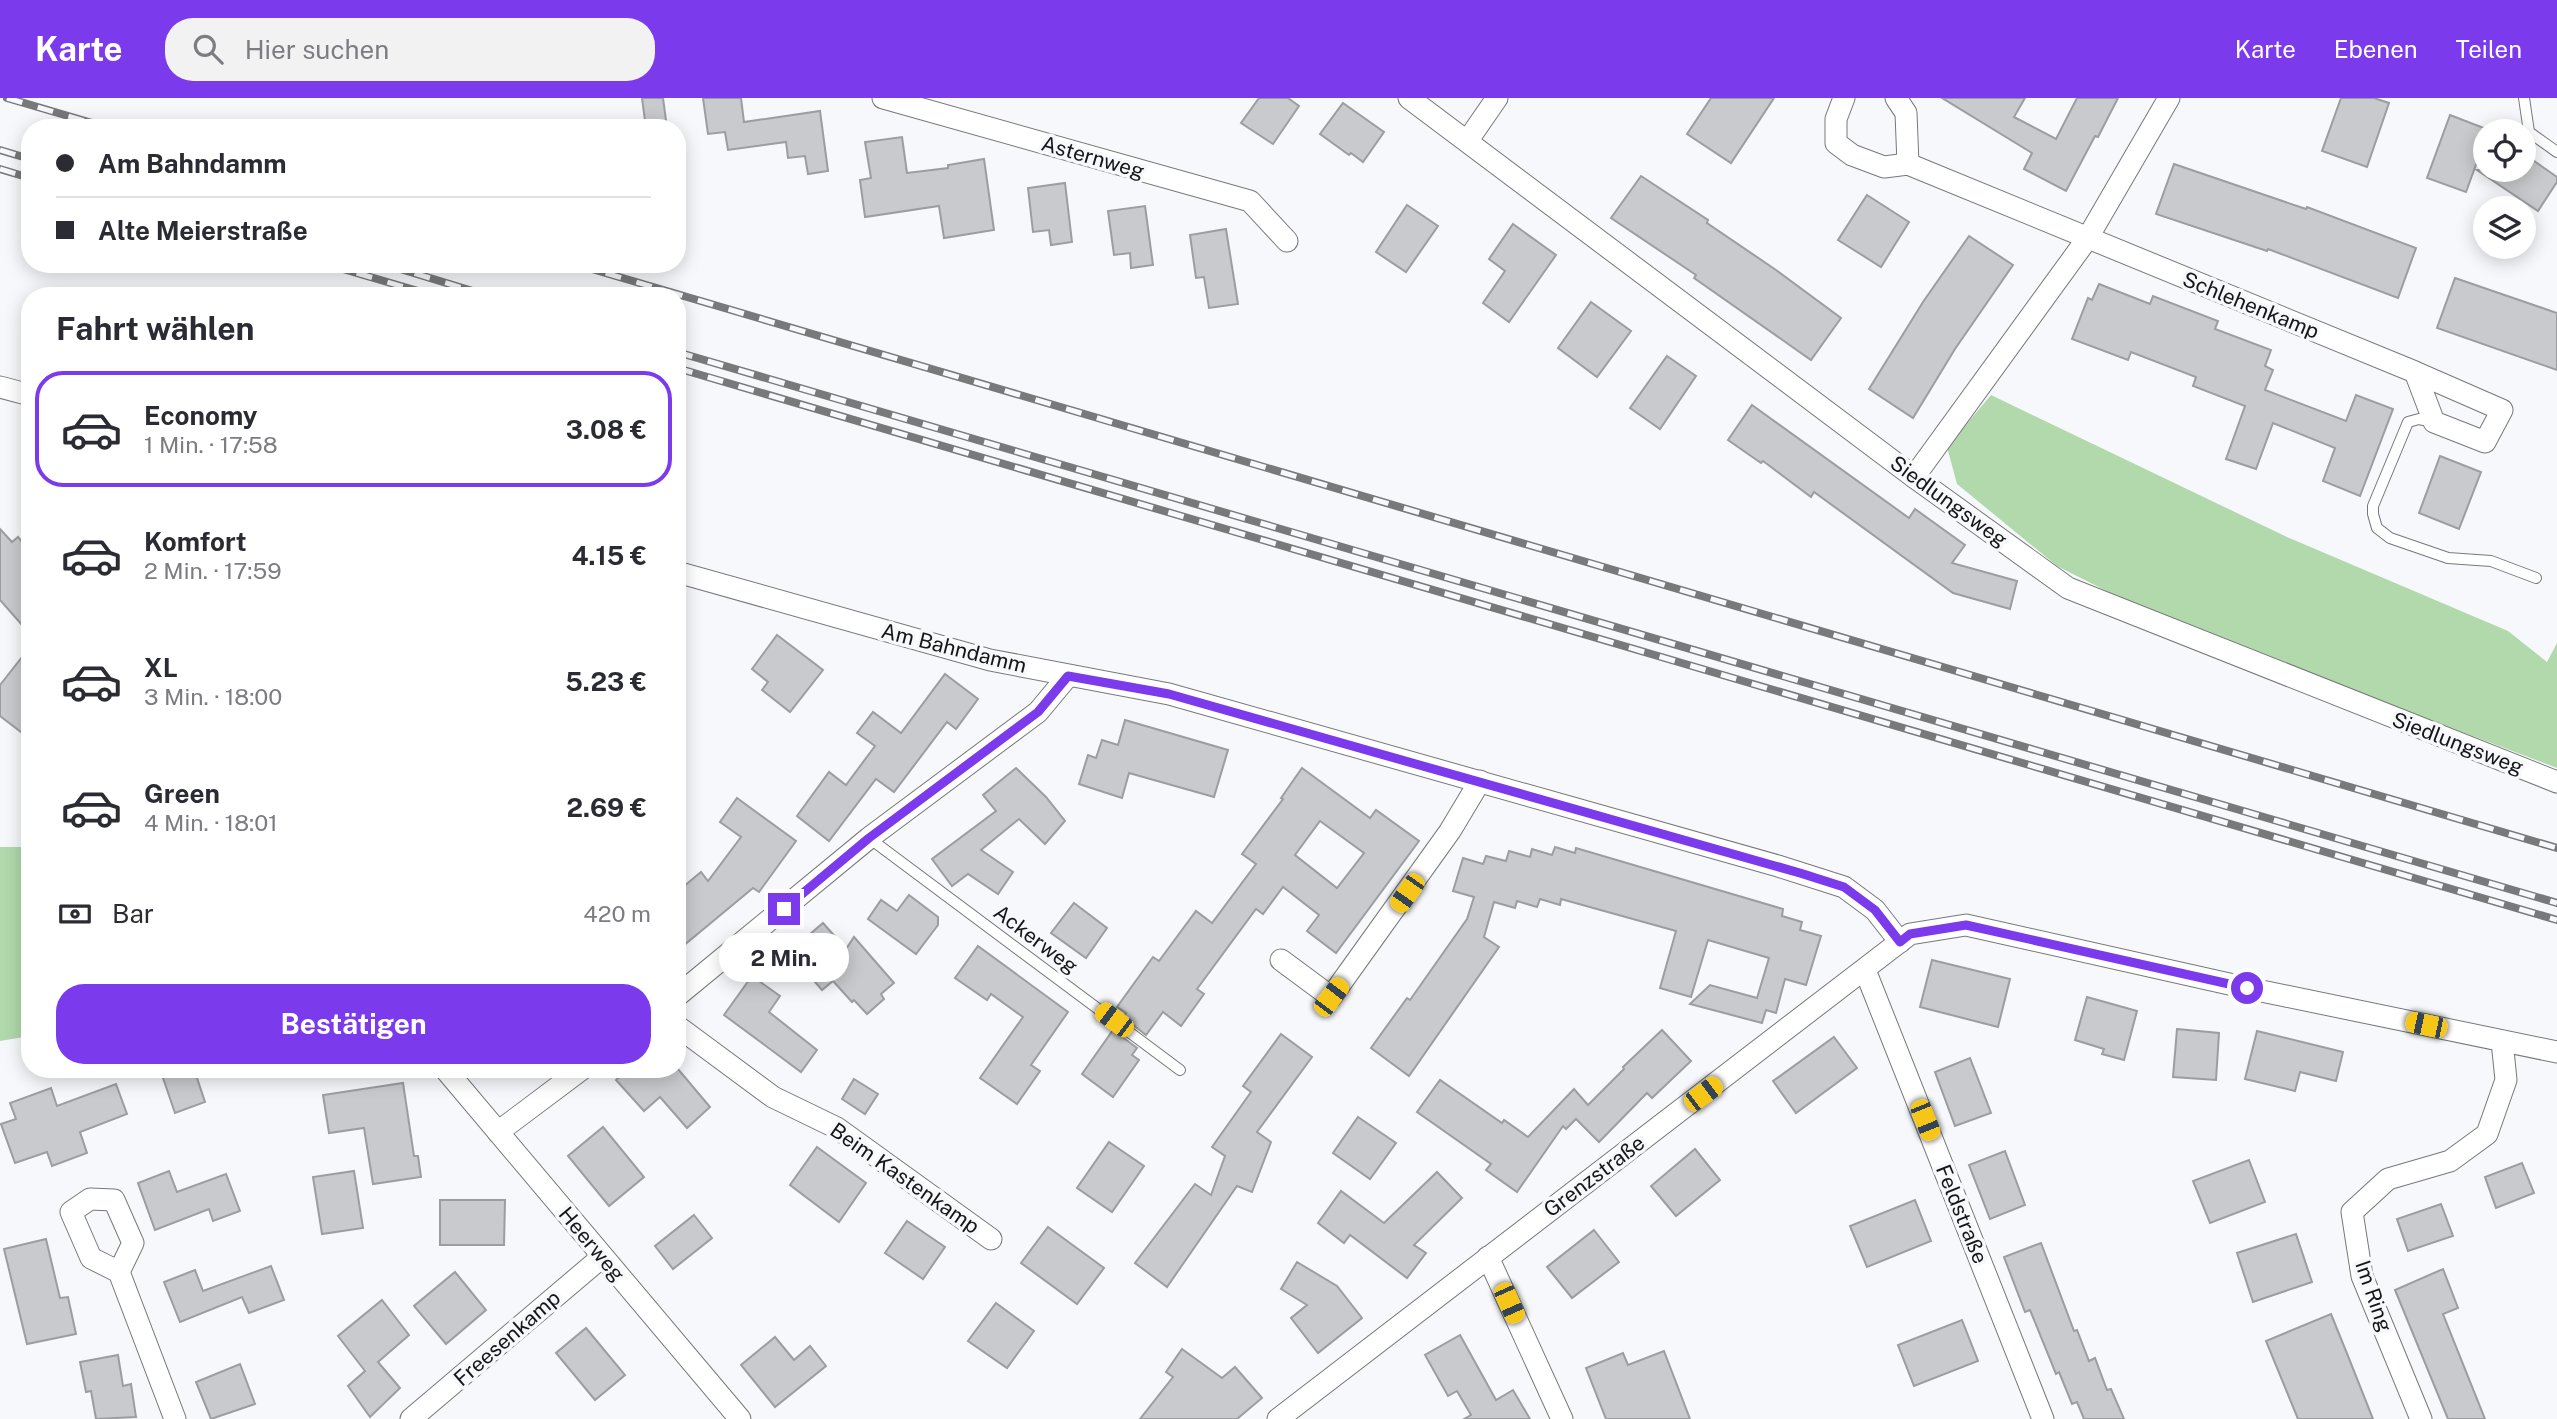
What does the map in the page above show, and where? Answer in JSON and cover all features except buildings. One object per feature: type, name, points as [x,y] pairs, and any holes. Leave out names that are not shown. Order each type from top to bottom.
[{"type":"street","name":"Asternweg","points":[[883,98],[1250,201],[1287,241]]},
{"type":"street","name":"Siedlungsweg","points":[[1409,98],[1914,477],[2068,588],[2557,782]]},
{"type":"street","points":[[1468,140],[1497,98]]},
{"type":"street","name":"Schlehenkamp","points":[[1843,98],[1836,119],[1836,143],[1852,155],[1884,167],[1908,164],[2502,410],[2485,442],[2434,422]]},
{"type":"street","points":[[1896,98],[1906,113],[1908,164]]},
{"type":"street","points":[[1914,477],[2087,239],[2169,98]]},
{"type":"street","points":[[2415,372],[2434,422]]},
{"type":"street","points":[[0,387],[21,393]]},
{"type":"street","name":"Am Bahndamm","points":[[686,575],[990,660],[1169,694],[1778,866],[1844,887],[1875,910],[1905,938]]},
{"type":"street","points":[[686,989],[869,838],[1038,712],[1068,676]]},
{"type":"street","points":[[1281,960],[1331,997],[1450,831],[1480,781]]},
{"type":"street","points":[[1905,938],[1966,925],[2247,988],[2557,1052]]},
{"type":"street","name":"Grenzstraße","points":[[1278,1419],[1905,938]]},
{"type":"street","name":"Feldstraße","points":[[1866,970],[2043,1419]]},
{"type":"street","name":"Beim Kastenkamp","points":[[686,1033],[773,1097],[837,1128],[992,1239]]},
{"type":"street","name":"Im Ring","points":[[2421,1419],[2362,1276],[2352,1212],[2388,1179],[2450,1161],[2487,1134],[2506,1080],[2502,1041]]},
{"type":"street","name":"Heerweg","points":[[453,1078],[740,1419]]},
{"type":"street","points":[[498,1132],[570,1078]]},
{"type":"street","points":[[1488,1256],[1562,1419]]},
{"type":"street","name":"Freesenkamp","points":[[411,1419],[602,1257]]},
{"type":"street","points":[[119,1272],[175,1419]]},
{"type":"lane","points":[[2524,98],[2529,132],[2557,152]]},
{"type":"lane","points":[[2434,422],[2419,419],[2408,422],[2374,506],[2377,528],[2390,538],[2448,558],[2482,559],[2536,578]]},
{"type":"lane","name":"Ackerweg","points":[[869,838],[1180,1070]]},
{"type":"green space","points":[[1991,395],[2287,537],[2508,631],[2547,662],[2557,643],[2557,768],[2156,616],[2057,566],[1957,484],[1947,447]]},
{"type":"green space","points":[[0,847],[21,847],[21,1038],[0,1041]]},
{"type":"railway","points":[[7,98],[78,119]]},
{"type":"railway","points":[[0,150],[21,156]]},
{"type":"railway","points":[[0,169],[21,175]]},
{"type":"railway","points":[[357,273],[404,287]]},
{"type":"railway","points":[[414,273],[459,287]]},
{"type":"railway","points":[[606,273],[653,287]]},
{"type":"railway","points":[[686,297],[2557,848]]},
{"type":"railway","points":[[686,355],[2557,903]]},
{"type":"railway","points":[[686,371],[2557,920]]},
{"type":"route","points":[[784,909],[869,838],[1038,712],[1068,676],[1169,694],[1844,887],[1875,910],[1900,942],[1910,934],[1966,925],[2247,988]]}]
